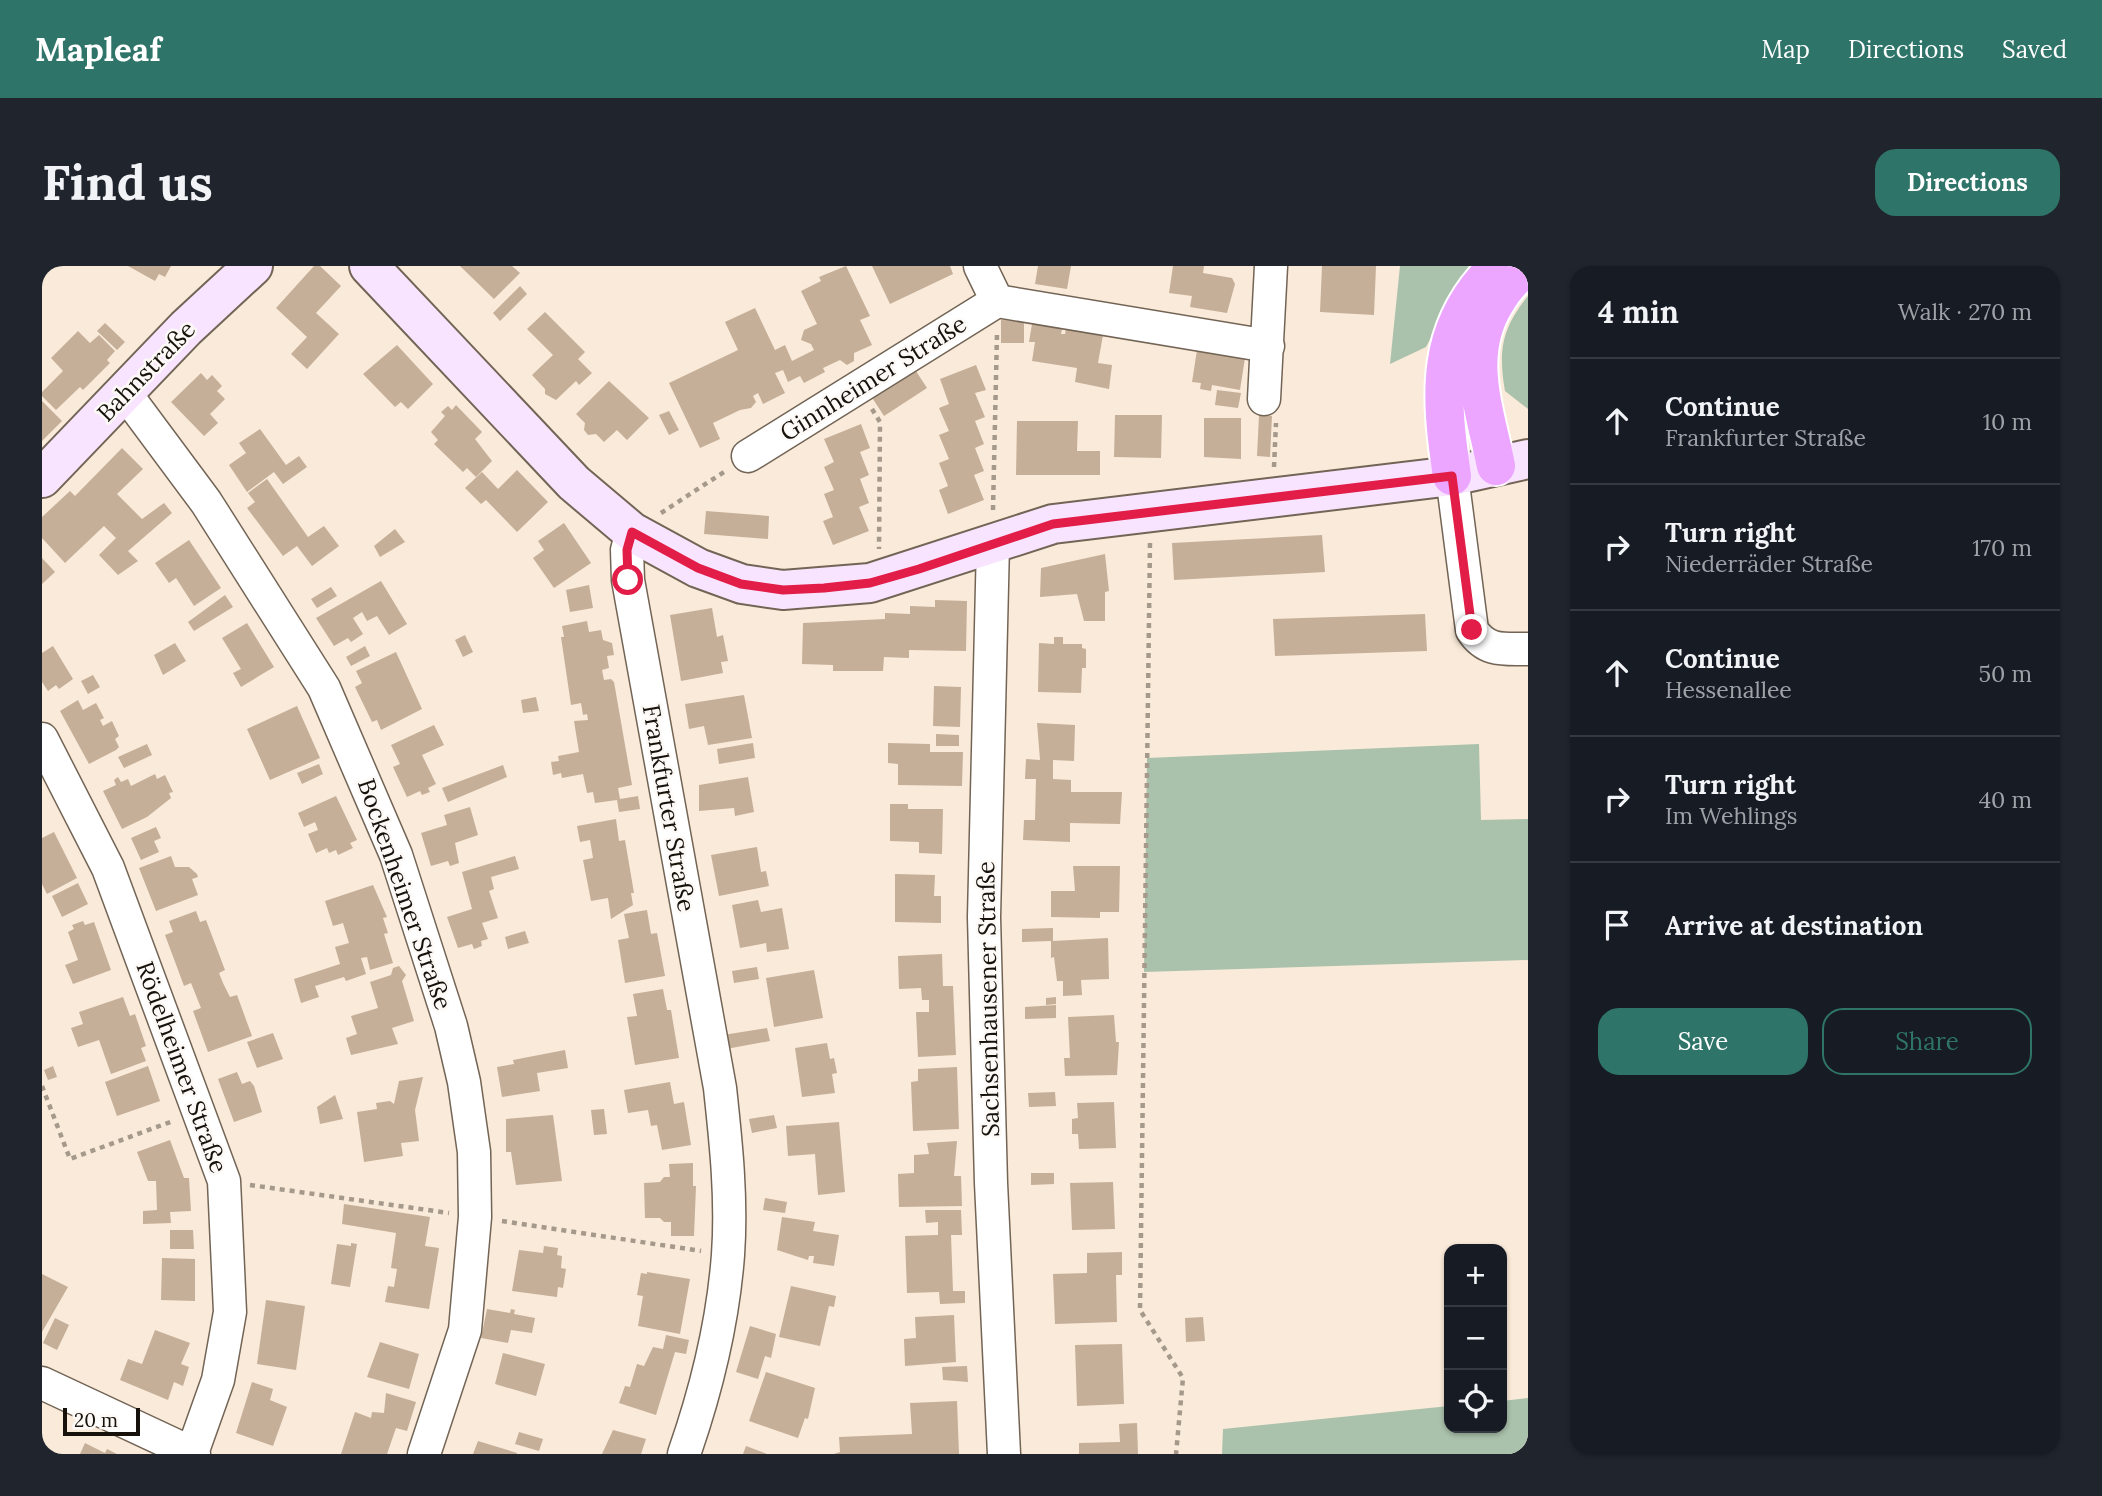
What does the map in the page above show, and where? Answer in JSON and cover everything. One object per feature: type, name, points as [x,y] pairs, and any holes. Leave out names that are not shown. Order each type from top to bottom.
[{"type":"highway","points":[[1452,476],[1443,390],[1446,354],[1473,294],[1498,266]]},
{"type":"highway","points":[[1512,462],[1479,390],[1476,359],[1479,336],[1502,291],[1528,267]]},
{"type":"street","name":"Bahnstraße","points":[[42,478],[186,328],[253,266]]},
{"type":"street","points":[[369,266],[575,483],[632,532],[698,568],[741,584],[783,590],[878,580],[1053,524],[1151,510],[1263,501],[1452,476],[1512,462]]},
{"type":"street","points":[[980,266],[997,301],[1268,346]]},
{"type":"street","points":[[1264,399],[1271,266]]},
{"type":"street","name":"Ginnheimer Straße","points":[[748,456],[997,301]]},
{"type":"street","name":"Bockenheimer Straße","points":[[125,393],[206,502],[324,688],[396,855],[451,1026],[464,1082],[474,1153],[475,1217],[465,1330],[424,1454]]},
{"type":"street","points":[[1452,476],[1472,630],[1480,643],[1492,649],[1528,649]]},
{"type":"street","name":"Frankfurter Straße","points":[[632,532],[627,550],[628,580],[720,1088],[728,1168],[728,1255],[719,1316],[694,1425],[684,1454]]},
{"type":"street","name":"Sachsenhausener Straße","points":[[993,544],[984,918],[991,1183],[1004,1454]]},
{"type":"street","name":"Rödelheimer Straße","points":[[42,739],[108,868],[224,1181],[230,1312],[218,1380],[193,1454]]},
{"type":"street","points":[[42,1382],[193,1454]]},
{"type":"path","points":[[993,544],[997,301]]},
{"type":"path","points":[[858,387],[880,422],[878,580]]},
{"type":"path","points":[[1263,501],[1276,411],[1264,399]]},
{"type":"path","points":[[632,532],[748,456]]},
{"type":"path","points":[[1151,510],[1140,1310],[1183,1378],[1176,1454]]},
{"type":"path","points":[[42,1086],[69,1159],[200,1112]]},
{"type":"green space","points":[[1400,266],[1476,266],[1458,286],[1426,347],[1390,364]]},
{"type":"green space","points":[[1528,296],[1528,409],[1505,391],[1502,351],[1507,329]]},
{"type":"green space","points":[[1479,744],[1481,820],[1528,819],[1528,960],[1144,972],[1147,758]]},
{"type":"green space","points":[[1528,1398],[1528,1454],[1222,1454],[1223,1429],[1444,1407],[1444,1433],[1507,1433],[1507,1400]]},
{"type":"building","points":[[128,266],[171,266],[165,277],[159,274],[155,281]]},
{"type":"building","points":[[314,266],[320,266],[341,286],[316,313],[339,334],[307,369],[291,354],[307,337],[276,308]]},
{"type":"building","points":[[460,266],[512,266],[520,273],[494,299]]},
{"type":"building","points":[[846,266],[870,316],[860,320],[872,345],[854,353],[854,361],[847,365],[840,360],[823,368],[825,372],[804,383],[800,376],[788,382],[783,370],[775,373],[785,393],[763,404],[758,393],[753,396],[756,402],[751,408],[740,410],[713,423],[720,439],[700,448],[669,383],[738,350],[725,322],[755,308],[775,350],[785,345],[792,361],[814,350],[811,344],[801,340],[804,330],[817,324],[801,291],[821,281],[819,277]]},
{"type":"building","points":[[872,266],[950,266],[953,274],[890,304]]},
{"type":"building","points":[[1038,266],[1071,266],[1067,289],[1035,284]]},
{"type":"building","points":[[1173,266],[1204,266],[1203,273],[1232,278],[1235,284],[1227,313],[1190,307],[1192,296],[1169,293]]},
{"type":"building","points":[[1322,266],[1376,266],[1374,315],[1320,312]]},
{"type":"building","points":[[520,286],[527,294],[500,321],[493,313]]},
{"type":"building","points":[[545,312],[585,352],[578,359],[592,373],[579,385],[576,381],[556,400],[545,394],[545,389],[532,375],[553,355],[527,329]]},
{"type":"building","points":[[1001,320],[1024,321],[1024,343],[1001,343]]},
{"type":"building","points":[[1044,322],[1063,325],[1061,334],[1065,334],[1066,329],[1103,335],[1098,363],[1112,365],[1109,389],[1075,382],[1077,368],[1032,361],[1035,342],[1029,342],[1032,324],[1043,325]]},
{"type":"building","points":[[105,323],[125,342],[117,350],[97,331]]},
{"type":"building","points":[[78,331],[90,343],[99,335],[115,351],[107,360],[110,363],[83,390],[80,387],[56,410],[42,396],[42,392],[63,371],[51,358]]},
{"type":"building","points":[[397,345],[433,384],[408,409],[401,402],[395,407],[363,374]]},
{"type":"building","points":[[1197,350],[1245,358],[1240,390],[1212,385],[1211,391],[1200,389],[1201,383],[1192,382]]},
{"type":"building","points":[[976,365],[986,390],[975,393],[985,417],[975,421],[984,444],[975,448],[984,471],[974,475],[984,500],[948,514],[939,490],[948,486],[939,463],[949,459],[939,435],[949,431],[939,408],[949,404],[940,379]]},
{"type":"building","points":[[914,368],[927,388],[884,416],[871,396]]},
{"type":"building","points":[[201,373],[207,380],[212,375],[222,386],[217,391],[225,399],[210,414],[218,423],[204,436],[171,402]]},
{"type":"building","points":[[609,381],[649,418],[627,440],[617,430],[604,442],[596,434],[588,435],[584,430],[585,423],[576,414]]},
{"type":"building","points":[[1217,390],[1241,393],[1238,408],[1215,405]]},
{"type":"building","points":[[42,401],[62,421],[42,441]]},
{"type":"building","points":[[456,405],[482,432],[475,439],[492,461],[476,477],[467,468],[463,472],[434,444],[438,440],[431,432],[445,416],[441,412],[448,406],[452,410]]},
{"type":"building","points":[[669,411],[679,430],[669,435],[659,415]]},
{"type":"building","points":[[1115,415],[1162,415],[1161,458],[1114,457]]},
{"type":"building","points":[[1259,415],[1272,416],[1270,457],[1257,456]]},
{"type":"building","points":[[1204,418],[1241,418],[1241,459],[1204,457]]},
{"type":"building","points":[[1017,421],[1078,421],[1077,451],[1100,451],[1100,475],[1016,475]]},
{"type":"building","points":[[861,424],[870,448],[860,452],[869,475],[860,479],[869,503],[859,507],[869,531],[833,545],[823,521],[833,517],[824,494],[834,490],[824,467],[834,462],[824,439]]},
{"type":"building","points":[[260,429],[286,465],[299,456],[307,467],[283,484],[274,472],[247,492],[229,465],[246,453],[239,443]]},
{"type":"building","points":[[122,448],[143,469],[117,494],[142,519],[164,503],[172,513],[128,551],[138,561],[118,575],[99,555],[116,538],[104,526],[65,563],[42,538],[42,517],[70,491],[75,496]]},
{"type":"building","points":[[517,470],[548,502],[517,532],[486,500],[481,504],[465,488],[482,472],[498,489]]},
{"type":"building","points":[[267,479],[308,537],[324,526],[339,546],[312,566],[297,546],[283,556],[247,508],[255,502],[248,493]]},
{"type":"building","points":[[706,511],[769,516],[768,539],[704,534]]},
{"type":"building","points":[[564,523],[591,563],[554,588],[533,558],[544,550],[538,541]]},
{"type":"building","points":[[395,529],[405,542],[380,557],[374,546]]},
{"type":"building","points":[[1322,535],[1325,572],[1174,580],[1172,543]]},
{"type":"building","points":[[189,540],[221,588],[194,606],[176,578],[169,583],[155,563]]},
{"type":"building","points":[[1105,554],[1109,591],[1105,592],[1105,621],[1084,621],[1077,594],[1040,597],[1041,568]]},
{"type":"building","points":[[42,558],[55,572],[42,584]]},
{"type":"building","points":[[381,581],[407,624],[389,635],[377,616],[367,621],[362,612],[353,618],[363,634],[351,642],[348,638],[334,646],[316,618]]},
{"type":"building","points":[[589,585],[593,608],[570,612],[566,590]]},
{"type":"building","points":[[331,587],[337,596],[317,608],[311,599]]},
{"type":"building","points":[[225,595],[233,607],[194,631],[188,622]]},
{"type":"building","points":[[935,600],[967,601],[966,651],[909,650],[909,658],[884,657],[883,671],[833,671],[833,665],[802,664],[803,623],[885,619],[885,613],[910,614],[910,606],[935,607]]},
{"type":"building","points":[[712,608],[717,637],[723,635],[728,661],[721,662],[723,673],[681,681],[670,615]]},
{"type":"building","points":[[1425,614],[1427,651],[1275,656],[1273,619]]},
{"type":"building","points":[[587,621],[589,632],[601,630],[603,640],[612,643],[614,655],[607,656],[609,668],[602,670],[604,680],[611,679],[614,682],[632,785],[618,788],[620,799],[638,796],[640,809],[619,812],[617,800],[595,803],[593,792],[587,793],[583,774],[562,778],[561,773],[553,775],[551,762],[559,761],[558,756],[579,752],[574,721],[588,720],[587,714],[583,715],[581,703],[571,705],[561,637],[564,637],[562,626]]},
{"type":"building","points":[[247,623],[274,667],[241,687],[233,673],[241,669],[222,638]]},
{"type":"building","points":[[465,635],[473,652],[463,657],[455,640]]},
{"type":"building","points":[[1054,637],[1063,637],[1063,644],[1082,644],[1082,648],[1086,649],[1086,668],[1082,668],[1081,693],[1038,692],[1039,643],[1054,644]]},
{"type":"building","points":[[175,643],[186,661],[163,675],[154,655]]},
{"type":"building","points":[[53,646],[73,679],[59,689],[56,685],[48,691],[42,682],[42,653]]},
{"type":"building","points":[[365,646],[370,656],[351,666],[346,657]]},
{"type":"building","points":[[396,652],[422,709],[381,730],[377,720],[372,722],[355,687],[362,683],[356,671]]},
{"type":"building","points":[[93,675],[100,687],[88,694],[81,681]]},
{"type":"building","points":[[934,686],[961,687],[960,727],[933,726]]},
{"type":"building","points":[[744,695],[752,738],[708,745],[704,726],[689,729],[685,704]]},
{"type":"building","points":[[536,697],[539,711],[523,713],[521,700]]},
{"type":"building","points":[[78,700],[83,710],[96,703],[104,718],[100,720],[103,726],[112,721],[119,736],[115,739],[119,747],[116,750],[89,764],[60,711]]},
{"type":"building","points":[[297,706],[320,758],[270,780],[247,729]]},
{"type":"building","points":[[1037,723],[1075,725],[1074,761],[1053,760],[1053,779],[1071,780],[1071,792],[1122,792],[1120,824],[1070,823],[1070,842],[1023,840],[1024,820],[1035,820],[1036,779],[1025,779],[1026,759],[1040,760]]},
{"type":"building","points":[[434,725],[444,745],[422,755],[436,784],[428,788],[430,792],[422,795],[420,791],[407,797],[393,767],[400,764],[391,745]]},
{"type":"building","points":[[936,734],[959,735],[959,746],[936,746]]},
{"type":"building","points":[[753,743],[755,758],[719,764],[717,749]]},
{"type":"building","points":[[888,743],[930,744],[930,752],[963,752],[962,786],[898,785],[898,764],[888,763]]},
{"type":"building","points":[[147,744],[152,755],[124,768],[118,757]]},
{"type":"building","points":[[319,764],[323,774],[302,784],[297,773]]},
{"type":"building","points":[[503,765],[507,777],[448,802],[442,788]]},
{"type":"building","points":[[155,774],[157,779],[165,775],[173,792],[169,793],[171,798],[147,817],[122,829],[103,791],[116,785],[114,780],[118,777],[121,782],[128,779],[131,786]]},
{"type":"building","points":[[748,777],[754,812],[735,816],[734,808],[699,811],[699,785]]},
{"type":"building","points":[[336,796],[357,840],[350,843],[353,848],[338,855],[336,850],[329,853],[327,848],[316,853],[308,834],[318,830],[315,822],[304,827],[298,813]]},
{"type":"building","points":[[890,804],[908,804],[908,809],[943,809],[942,854],[919,853],[919,842],[890,841]]},
{"type":"building","points":[[470,807],[478,835],[455,843],[459,863],[450,866],[448,861],[431,866],[421,833],[447,825],[444,815]]},
{"type":"building","points":[[616,819],[619,841],[625,840],[634,893],[631,893],[633,905],[611,919],[608,898],[591,901],[583,860],[593,858],[590,840],[580,842],[577,826]]},
{"type":"building","points":[[156,827],[161,838],[154,841],[159,852],[141,860],[131,838]]},
{"type":"building","points":[[54,832],[77,878],[47,894],[42,884],[42,838]]},
{"type":"building","points":[[757,847],[761,872],[766,871],[769,886],[719,896],[711,855]]},
{"type":"building","points":[[171,856],[175,867],[189,867],[197,874],[198,877],[192,879],[198,895],[156,911],[139,868]]},
{"type":"building","points":[[515,856],[519,869],[491,877],[494,889],[489,891],[498,918],[482,923],[488,939],[481,941],[482,946],[474,949],[472,944],[458,948],[447,917],[472,909],[462,872]]},
{"type":"building","points":[[1073,866],[1120,866],[1119,912],[1100,912],[1100,918],[1051,917],[1051,891],[1075,891]]},
{"type":"building","points":[[895,874],[935,875],[934,896],[941,896],[941,923],[895,922]]},
{"type":"building","points":[[78,883],[88,904],[62,917],[52,896]]},
{"type":"building","points":[[373,885],[387,917],[383,918],[388,933],[384,934],[393,963],[370,970],[367,957],[361,958],[366,974],[346,981],[344,977],[315,986],[319,997],[301,1003],[294,979],[340,964],[335,947],[349,943],[343,923],[333,926],[325,901]]},
{"type":"building","points":[[758,900],[761,912],[782,908],[789,949],[767,952],[766,943],[740,948],[732,905]]},
{"type":"building","points":[[647,910],[651,934],[657,933],[665,976],[625,983],[618,940],[629,938],[624,914]]},
{"type":"building","points":[[196,911],[200,922],[206,920],[225,970],[219,973],[230,997],[237,995],[252,1036],[208,1052],[193,1011],[201,1008],[191,983],[184,986],[165,935],[173,932],[169,921]]},
{"type":"building","points":[[83,921],[85,925],[94,922],[111,970],[73,984],[65,965],[78,960],[68,932],[74,929],[72,925]]},
{"type":"building","points":[[1053,928],[1053,941],[1108,938],[1109,979],[1081,980],[1082,995],[1063,996],[1063,981],[1057,981],[1054,957],[1051,958],[1051,941],[1022,942],[1022,929]]},
{"type":"building","points":[[525,931],[529,943],[508,949],[505,937]]},
{"type":"building","points":[[942,954],[943,986],[953,986],[956,1055],[918,1057],[916,1012],[929,1012],[929,1000],[922,1000],[921,988],[899,989],[898,956]]},
{"type":"building","points":[[399,966],[406,975],[402,981],[414,1021],[392,1028],[398,1044],[351,1055],[346,1038],[357,1034],[351,1016],[378,1008],[370,982],[391,975],[393,968]]},
{"type":"building","points":[[757,967],[759,979],[734,983],[732,971]]},
{"type":"building","points":[[814,970],[823,1018],[774,1027],[766,978]]},
{"type":"building","points":[[663,989],[667,1010],[671,1010],[679,1058],[635,1065],[627,1017],[637,1016],[633,994]]},
{"type":"building","points":[[123,997],[130,1016],[135,1014],[146,1046],[141,1048],[146,1061],[111,1074],[99,1040],[78,1047],[71,1028],[83,1024],[79,1012]]},
{"type":"building","points":[[1056,997],[1056,1004],[1046,1005],[1046,998]]},
{"type":"building","points":[[1056,1005],[1056,1018],[1025,1019],[1025,1007]]},
{"type":"building","points":[[1114,1015],[1116,1042],[1119,1042],[1117,1075],[1065,1076],[1064,1058],[1070,1058],[1068,1017]]},
{"type":"building","points":[[767,1028],[770,1041],[726,1049],[723,1035]]},
{"type":"building","points":[[273,1033],[283,1059],[257,1068],[247,1042]]},
{"type":"building","points":[[827,1043],[830,1059],[834,1058],[837,1073],[832,1074],[835,1093],[802,1097],[795,1048]]},
{"type":"building","points":[[565,1050],[568,1068],[537,1073],[540,1091],[502,1097],[497,1067],[514,1064],[513,1060]]},
{"type":"building","points":[[53,1066],[57,1077],[48,1080],[44,1070]]},
{"type":"building","points":[[148,1066],[160,1101],[117,1116],[105,1082]]},
{"type":"building","points":[[957,1067],[959,1129],[913,1131],[911,1082],[918,1081],[918,1069]]},
{"type":"building","points":[[237,1072],[242,1084],[250,1081],[254,1086],[262,1112],[234,1122],[218,1079]]},
{"type":"building","points":[[423,1077],[415,1110],[419,1141],[401,1143],[403,1156],[364,1162],[357,1112],[377,1109],[376,1103],[390,1101],[394,1104],[399,1081]]},
{"type":"building","points":[[670,1082],[674,1104],[684,1102],[691,1145],[662,1150],[657,1125],[651,1126],[648,1110],[628,1113],[624,1090]]},
{"type":"building","points":[[1055,1092],[1056,1106],[1029,1107],[1028,1093]]},
{"type":"building","points":[[335,1095],[343,1119],[320,1124],[317,1107]]},
{"type":"building","points":[[1114,1102],[1116,1148],[1079,1149],[1078,1134],[1072,1134],[1072,1119],[1078,1118],[1077,1103]]},
{"type":"building","points":[[604,1109],[607,1134],[594,1135],[591,1110]]},
{"type":"building","points":[[553,1115],[562,1181],[516,1185],[511,1152],[506,1152],[506,1119]]},
{"type":"building","points":[[774,1115],[777,1128],[752,1133],[749,1119]]},
{"type":"building","points":[[839,1122],[845,1192],[818,1195],[815,1154],[788,1156],[786,1126]]},
{"type":"building","points":[[170,1140],[184,1178],[189,1178],[191,1211],[170,1212],[171,1223],[143,1224],[143,1211],[157,1210],[156,1181],[148,1181],[137,1152]]},
{"type":"building","points":[[957,1141],[954,1176],[961,1176],[962,1206],[899,1207],[898,1174],[914,1173],[914,1155],[929,1154],[927,1143]]},
{"type":"building","points":[[693,1163],[693,1186],[696,1186],[694,1236],[671,1236],[671,1222],[664,1222],[660,1218],[645,1218],[644,1183],[660,1182],[664,1177],[670,1177],[669,1164]]},
{"type":"building","points":[[1031,1173],[1054,1173],[1054,1184],[1031,1185]]},
{"type":"building","points":[[1113,1182],[1115,1229],[1072,1230],[1070,1183]]},
{"type":"building","points":[[765,1198],[787,1202],[785,1213],[763,1210]]},
{"type":"building","points":[[344,1204],[430,1217],[425,1246],[439,1248],[429,1309],[385,1302],[388,1286],[394,1287],[397,1269],[391,1268],[396,1233],[342,1224]]},
{"type":"building","points":[[925,1210],[961,1210],[962,1235],[951,1235],[953,1291],[965,1291],[965,1303],[940,1304],[939,1292],[907,1293],[905,1236],[938,1235],[938,1222],[926,1223]]},
{"type":"building","points":[[782,1217],[815,1222],[813,1231],[839,1235],[834,1266],[813,1263],[814,1256],[809,1256],[808,1260],[777,1250]]},
{"type":"building","points":[[170,1230],[193,1230],[194,1249],[170,1249]]},
{"type":"building","points":[[351,1243],[357,1244],[350,1287],[331,1284],[337,1244],[351,1246]]},
{"type":"building","points":[[544,1246],[558,1248],[557,1255],[562,1256],[561,1268],[566,1269],[563,1288],[558,1287],[557,1297],[512,1291],[519,1250],[543,1253]]},
{"type":"building","points":[[1122,1252],[1122,1275],[1116,1275],[1117,1322],[1055,1324],[1053,1274],[1087,1273],[1087,1253]]},
{"type":"building","points":[[162,1258],[195,1259],[195,1301],[161,1300]]},
{"type":"building","points":[[641,1273],[690,1279],[680,1334],[638,1326],[643,1296],[637,1295]]},
{"type":"building","points":[[42,1274],[68,1287],[42,1332]]},
{"type":"building","points":[[791,1286],[836,1296],[834,1307],[829,1306],[820,1346],[779,1337]]},
{"type":"building","points":[[266,1300],[305,1306],[296,1370],[257,1364]]},
{"type":"building","points":[[487,1309],[510,1313],[511,1309],[515,1310],[514,1314],[535,1318],[532,1333],[511,1330],[508,1343],[481,1338]]},
{"type":"building","points":[[954,1315],[956,1362],[905,1366],[904,1339],[916,1338],[915,1317]]},
{"type":"building","points":[[1203,1317],[1205,1341],[1186,1342],[1185,1318]]},
{"type":"building","points":[[55,1318],[69,1325],[57,1350],[43,1343]]},
{"type":"building","points":[[750,1326],[776,1334],[771,1358],[765,1356],[758,1379],[736,1372]]},
{"type":"building","points":[[155,1330],[190,1343],[181,1364],[189,1367],[183,1386],[174,1382],[168,1400],[120,1380],[128,1359],[142,1364]]},
{"type":"building","points":[[666,1335],[689,1340],[686,1354],[675,1352],[656,1415],[619,1403],[625,1386],[630,1387],[637,1364],[644,1366],[653,1347],[663,1349]]},
{"type":"building","points":[[380,1342],[419,1354],[409,1389],[367,1377]]},
{"type":"building","points":[[1122,1344],[1124,1404],[1077,1406],[1075,1345]]},
{"type":"building","points":[[503,1353],[545,1364],[536,1396],[495,1384]]},
{"type":"building","points":[[967,1366],[968,1382],[943,1380],[942,1367]]},
{"type":"building","points":[[766,1372],[815,1388],[808,1419],[805,1418],[798,1438],[749,1421]]},
{"type":"building","points":[[252,1382],[273,1389],[270,1400],[287,1407],[273,1446],[236,1433]]},
{"type":"building","points":[[386,1393],[416,1402],[407,1431],[396,1428],[387,1454],[341,1454],[355,1412],[371,1418],[372,1412],[384,1413]]},
{"type":"building","points":[[957,1401],[959,1454],[834,1454],[840,1452],[839,1437],[912,1434],[910,1403]]},
{"type":"building","points":[[1137,1423],[1138,1454],[1079,1454],[1079,1443],[1120,1442],[1119,1424]]},
{"type":"building","points":[[613,1430],[646,1439],[641,1454],[602,1454]]},
{"type":"building","points":[[519,1432],[543,1439],[539,1451],[515,1444]]},
{"type":"building","points":[[478,1441],[517,1453],[517,1454],[473,1454]]},
{"type":"building","points":[[85,1443],[105,1453],[107,1449],[117,1454],[80,1454]]},
{"type":"building","points":[[746,1446],[767,1454],[743,1454]]},
{"type":"route","points":[[628,580],[627,550],[632,532],[698,568],[741,584],[783,590],[824,588],[870,583],[1053,524],[1151,510],[1253,502],[1452,476],[1472,630]]}]
